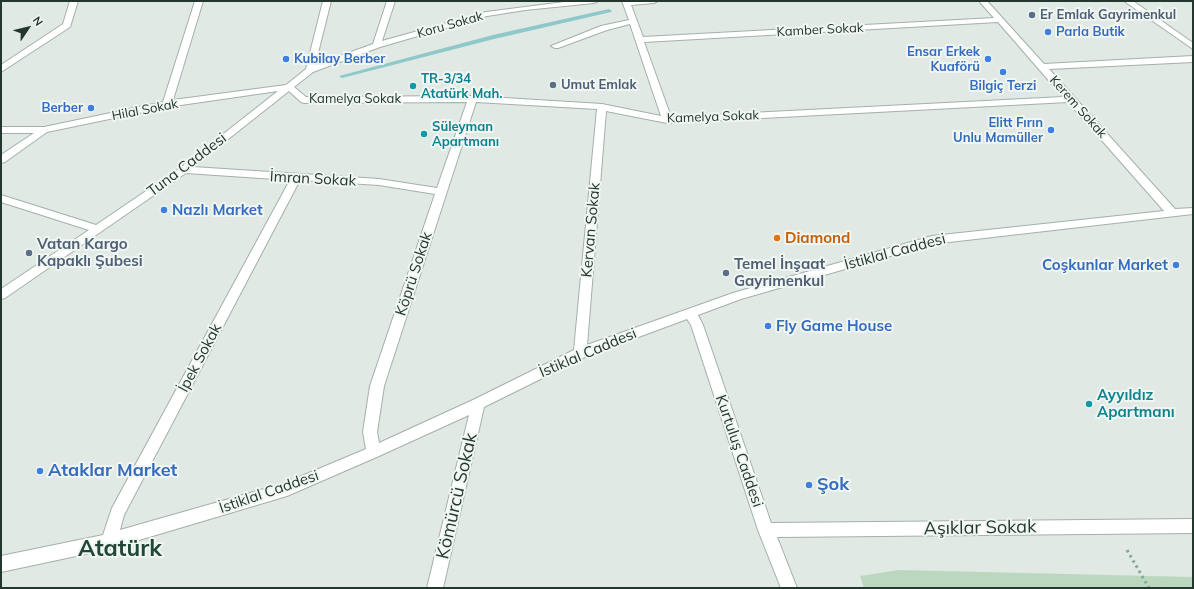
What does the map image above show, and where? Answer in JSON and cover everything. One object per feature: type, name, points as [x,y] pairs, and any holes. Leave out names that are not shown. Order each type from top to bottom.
[{"type":"street","points":[[1,69],[67,25],[74,1]]},
{"type":"street","points":[[167,104],[199,1]]},
{"type":"street","points":[[310,70],[327,1]]},
{"type":"street","points":[[377,45],[391,1]]},
{"type":"street","name":"Koru Sokak","points":[[310,70],[377,45],[486,14],[525,8],[594,1]]},
{"type":"street","points":[[654,1],[627,2],[667,120]]},
{"type":"street","name":"Kerem Sokak","points":[[983,1],[1172,213]]},
{"type":"street","points":[[1128,1],[1193,47]]},
{"type":"street","name":"Kamber Sokak","points":[[641,40],[1000,20]]},
{"type":"street","points":[[555,46],[604,28],[634,22]]},
{"type":"street","points":[[1042,67],[1193,59]]},
{"type":"street","name":"Tuna Caddesi","points":[[1,295],[184,170],[310,70]]},
{"type":"street","name":"Hilal Sokak","points":[[1,130],[44,130],[167,104],[289,87]]},
{"type":"street","name":"Kamelya Sokak","points":[[289,87],[304,100],[472,99],[602,107],[667,120],[1071,100]]},
{"type":"street","name":"Köprü Sokak","points":[[374,452],[370,432],[377,386],[472,99]]},
{"type":"street","name":"Kervan Sokak","points":[[580,353],[602,107]]},
{"type":"street","points":[[1,160],[44,130]]},
{"type":"street","name":"İmran Sokak","points":[[184,170],[379,182],[441,192]]},
{"type":"street","name":"İpek Sokak","points":[[109,540],[117,513],[296,178]]},
{"type":"street","points":[[1,198],[98,229]]},
{"type":"street","name":"İstiklal Caddesi","points":[[1,564],[109,540],[287,489],[374,452],[478,404],[580,353],[737,296],[932,240],[1193,211]]},
{"type":"street","name":"Kurtuluş Caddesi","points":[[690,313],[697,325],[766,530],[789,588]]},
{"type":"street","name":"Kömürcü Sokak","points":[[435,588],[478,404]]},
{"type":"street","name":"Aşıklar Sokak","points":[[766,530],[1193,526]]},
{"type":"path","points":[[1114,527],[1149,588]]},
{"type":"green space","points":[[899,570],[1193,577],[1193,588],[864,588],[860,576]]},
{"type":"waterway","points":[[342,76],[493,37],[609,11]]},
{"type":"place","name":"Er Emlak Gayrimenkul","points":[[1032,15]]},
{"type":"place","name":"Parla Butik","points":[[1048,32]]},
{"type":"place","name":"Kubilay Berber","points":[[286,59]]},
{"type":"place","name":"Ensar Erkek Kuaförü","points":[[988,59]]},
{"type":"place","name":"Bilgiç Terzi","points":[[1003,72]]},
{"type":"place","name":"Umut Emlak","points":[[553,85]]},
{"type":"place","name":"TR-3/34 Atatürk Mah.","points":[[413,86]]},
{"type":"place","name":"Berber","points":[[91,108]]},
{"type":"place","name":"Elitt Fırın Unlu Mamüller","points":[[1051,130]]},
{"type":"place","name":"Süleyman Apartmanı","points":[[424,134]]},
{"type":"place","name":"Nazlı Market","points":[[164,210]]},
{"type":"place","name":"Diamond","points":[[777,238]]},
{"type":"place","name":"Vatan Kargo Kapaklı Şubesi","points":[[29,253]]},
{"type":"place","name":"Coşkunlar Market","points":[[1176,265]]},
{"type":"place","name":"Temel İnşaat Gayrimenkul","points":[[726,273]]},
{"type":"place","name":"Fly Game House","points":[[768,326]]},
{"type":"place","name":"Ayyıldız Apartmanı","points":[[1089,404]]},
{"type":"place","name":"Ataklar Market","points":[[40,471]]},
{"type":"place","name":"Şok","points":[[809,485]]},
{"type":"district","name":"Atatürk","points":[[120,549]]}]
